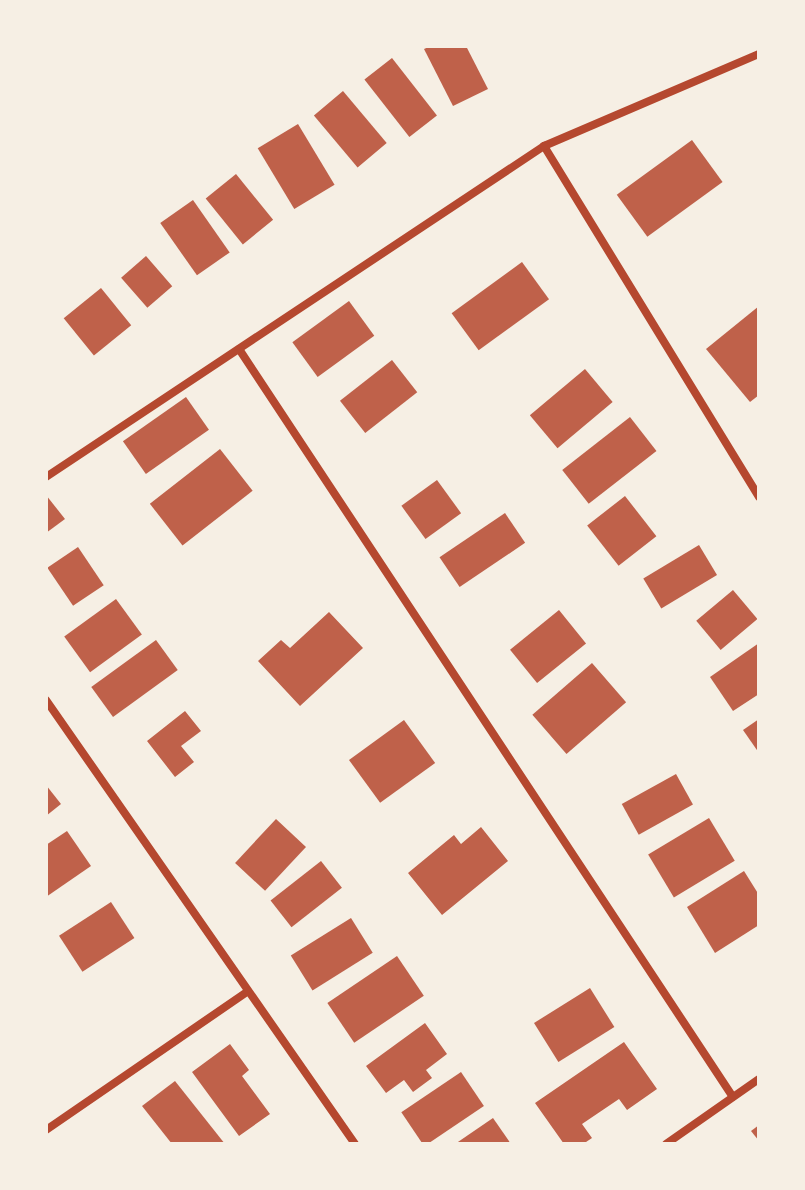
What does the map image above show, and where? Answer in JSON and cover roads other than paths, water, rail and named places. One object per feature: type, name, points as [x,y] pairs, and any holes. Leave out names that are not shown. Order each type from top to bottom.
[{"type":"street","points":[[46,477],[544,146],[759,54]]},
{"type":"street","points":[[544,146],[759,497]]},
{"type":"street","points":[[239,349],[733,1097]]},
{"type":"street","points":[[46,700],[355,1144]]},
{"type":"street","points":[[46,1130],[248,991]]},
{"type":"street","points":[[666,1144],[759,1079]]}]
